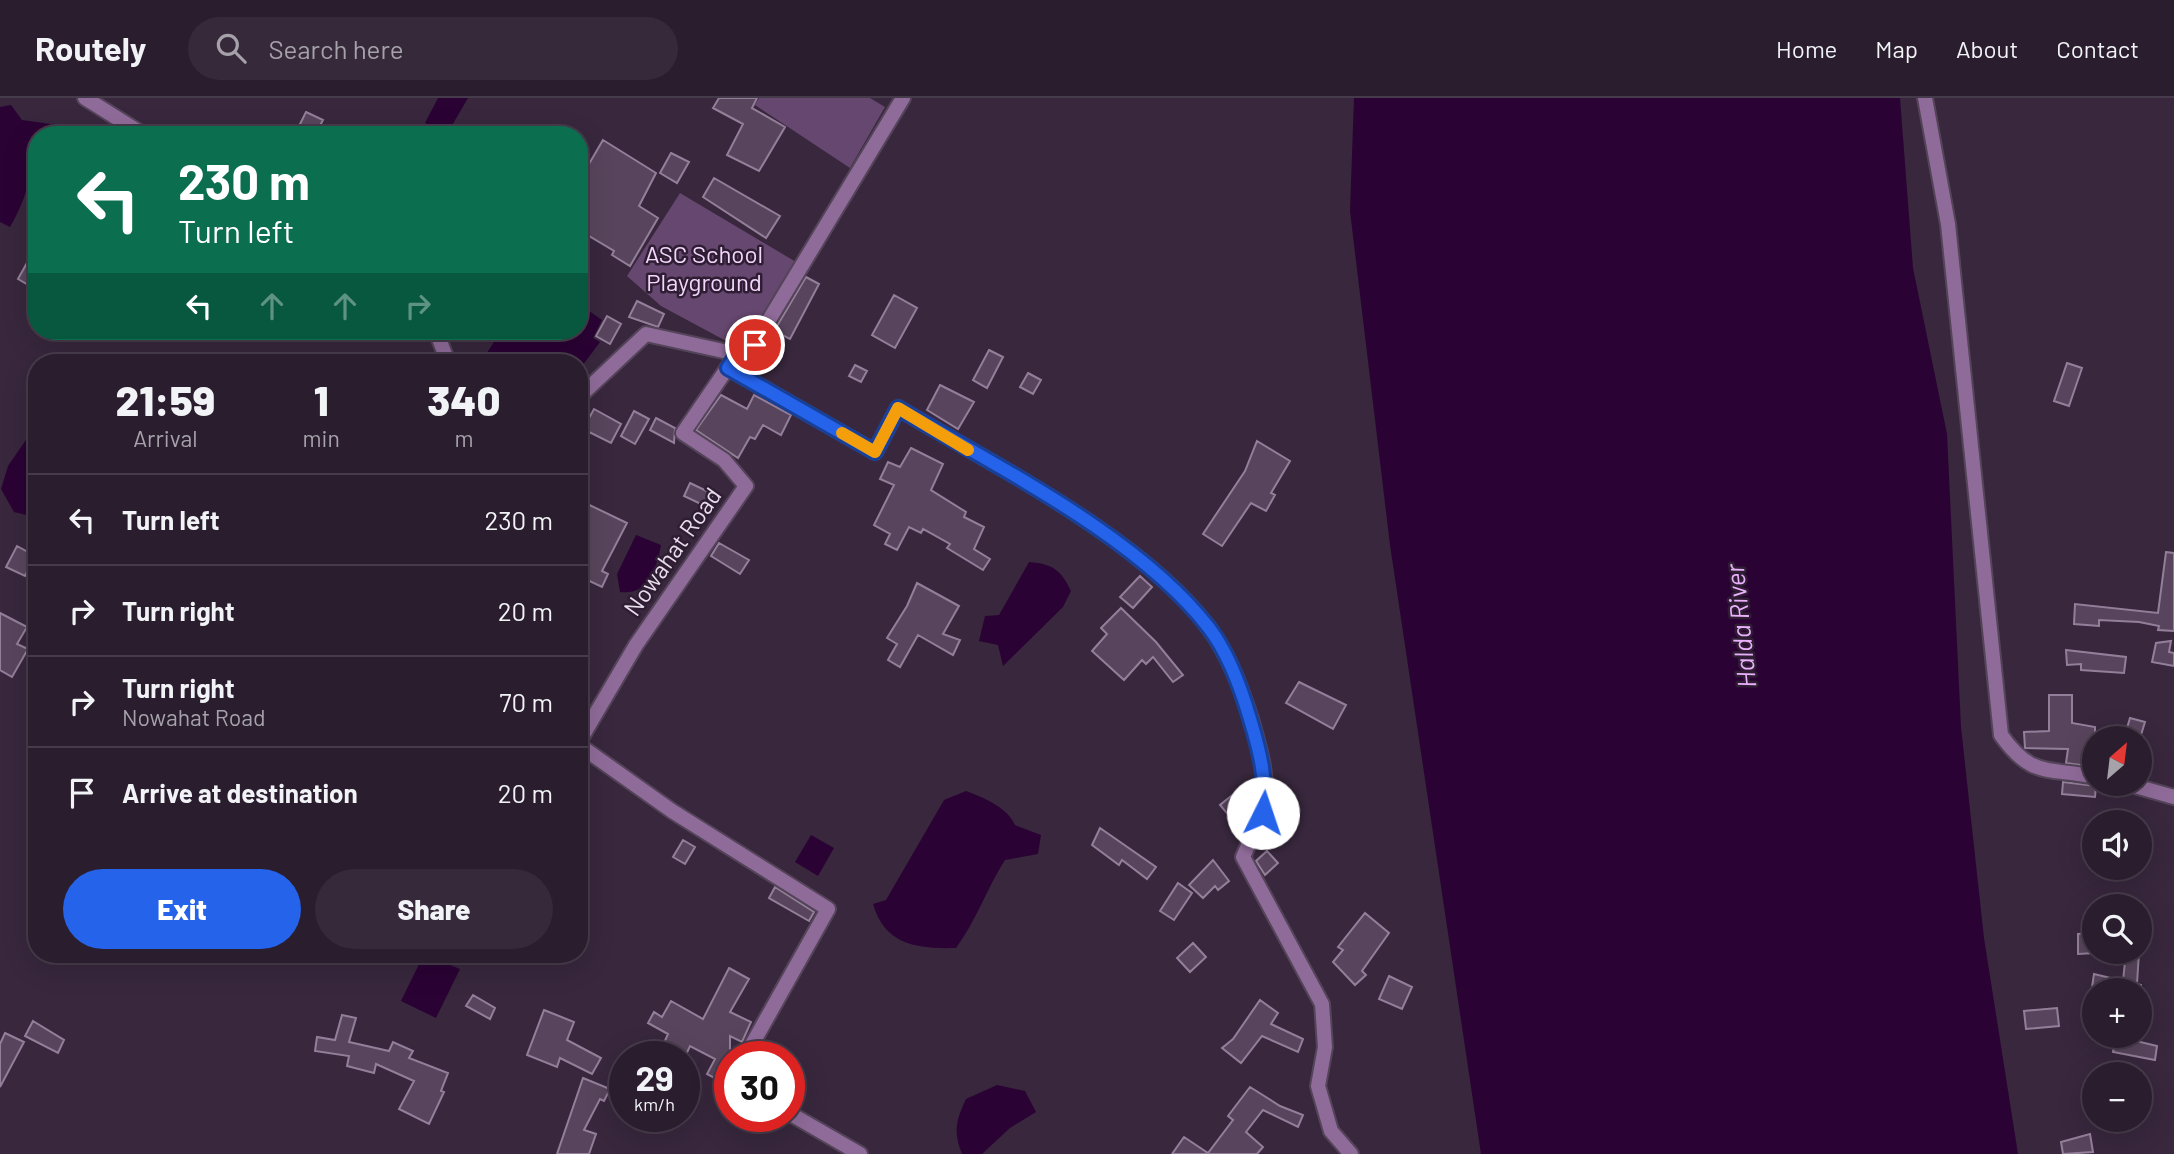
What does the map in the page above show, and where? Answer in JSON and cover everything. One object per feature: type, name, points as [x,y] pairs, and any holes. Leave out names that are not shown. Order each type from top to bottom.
[{"type":"street","points":[[85,98],[130,126]]},
{"type":"street","name":"Nowahat Road","points":[[588,728],[636,645],[746,486],[724,460],[683,433],[737,354],[746,358],[902,98]]},
{"type":"street","points":[[1925,98],[1948,225],[2001,735],[2013,753],[2029,765],[2053,774],[2082,776]]},
{"type":"street","points":[[588,389],[646,334],[737,354]]},
{"type":"street","points":[[728,368],[875,452],[898,408],[1073,512],[1162,577],[1210,629],[1240,684],[1267,785],[1263,813],[1243,857],[1322,1004],[1325,1047],[1318,1086],[1331,1131],[1351,1154]]},
{"type":"street","points":[[588,750],[672,811],[828,909],[754,1041]]},
{"type":"street","points":[[2152,791],[2174,797]]},
{"type":"street","points":[[805,1122],[860,1154]]},
{"type":"green space","points":[[759,98],[870,98],[885,107],[850,168],[755,105]]},
{"type":"green space","name":"ASC School Playground","points":[[680,193],[796,262],[741,349],[661,306],[627,276]]},
{"type":"water","points":[[438,98],[468,98],[452,126],[431,126],[425,123]]},
{"type":"water","name":"Halda River","points":[[1354,98],[1900,98],[1913,268],[1947,434],[1961,727],[1984,938],[2018,1154],[1481,1154],[1390,545],[1350,211]]},
{"type":"water","points":[[11,105],[22,120],[58,126],[28,126],[28,186],[10,227],[0,222],[0,107]]},
{"type":"water","points":[[588,310],[602,320],[593,338],[600,342],[588,358],[588,354],[486,354],[495,340],[588,340]]},
{"type":"water","points":[[28,437],[28,516],[14,512],[1,489],[8,466]]},
{"type":"water","points":[[636,535],[661,545],[657,562],[645,585],[630,592],[620,592],[617,574]]},
{"type":"water","points":[[1029,562],[1055,569],[1071,591],[1063,607],[1003,666],[998,645],[979,641],[985,616],[999,615]]},
{"type":"water","points":[[966,791],[1001,808],[1015,825],[1041,835],[1038,854],[1005,860],[956,948],[917,946],[905,942],[886,929],[873,904],[886,900],[944,800]]},
{"type":"water","points":[[811,835],[834,848],[818,876],[795,862]]},
{"type":"water","points":[[420,963],[446,963],[460,969],[436,1018],[401,1001]]},
{"type":"water","points":[[997,1085],[1025,1091],[1036,1112],[1010,1128],[982,1154],[962,1154],[957,1139],[957,1126],[966,1099]]},
{"type":"building","points":[[719,98],[757,98],[752,108],[785,127],[759,171],[727,155],[743,124],[713,108]]},
{"type":"building","points":[[306,112],[323,120],[320,126],[299,126]]},
{"type":"building","points":[[603,140],[656,173],[639,206],[658,218],[630,266],[612,255],[614,251],[588,235],[588,166]]},
{"type":"building","points":[[671,153],[689,162],[677,183],[660,173]]},
{"type":"building","points":[[714,178],[780,216],[766,238],[703,197]]},
{"type":"building","points":[[28,261],[28,285],[18,279]]},
{"type":"building","points":[[806,277],[819,284],[790,339],[774,331]]},
{"type":"building","points":[[894,295],[917,308],[895,348],[872,335]]},
{"type":"building","points":[[637,301],[664,314],[658,327],[629,317]]},
{"type":"building","points":[[607,316],[621,324],[610,344],[596,336]]},
{"type":"building","points":[[989,350],[1003,357],[987,388],[973,380]]},
{"type":"building","points":[[2067,363],[2082,368],[2069,406],[2054,401]]},
{"type":"building","points":[[855,365],[867,371],[861,382],[849,376]]},
{"type":"building","points":[[1028,373],[1041,380],[1033,394],[1020,387]]},
{"type":"building","points":[[940,385],[974,402],[958,429],[927,410]]},
{"type":"building","points":[[721,395],[747,409],[754,395],[791,415],[781,435],[763,425],[755,439],[750,437],[738,458],[696,430]]},
{"type":"building","points":[[594,409],[621,424],[611,443],[588,432],[588,420]]},
{"type":"building","points":[[634,411],[649,419],[635,444],[621,436]]},
{"type":"building","points":[[656,418],[675,428],[674,443],[650,430]]},
{"type":"building","points":[[1257,441],[1290,461],[1271,493],[1275,495],[1266,511],[1251,503],[1222,546],[1203,534],[1245,471]]},
{"type":"building","points":[[911,448],[943,464],[931,490],[966,512],[964,517],[984,527],[974,549],[990,559],[983,570],[947,548],[950,544],[923,529],[921,533],[909,527],[897,550],[885,544],[890,534],[874,525],[894,485],[880,479],[888,462],[900,467]]},
{"type":"building","points":[[690,483],[713,494],[707,507],[684,496]]},
{"type":"building","points":[[588,504],[627,523],[602,571],[608,574],[602,587],[588,580]]},
{"type":"building","points":[[719,543],[749,560],[740,574],[711,556]]},
{"type":"building","points":[[17,546],[28,552],[28,570],[25,576],[6,567]]},
{"type":"building","points":[[2166,552],[2174,553],[2174,631],[2158,630],[2159,626],[2139,622],[2099,620],[2099,626],[2074,624],[2075,604],[2158,613]]},
{"type":"building","points":[[1140,576],[1152,587],[1133,608],[1120,597]]},
{"type":"building","points":[[917,583],[959,606],[943,634],[960,640],[953,655],[918,635],[900,667],[888,660],[897,644],[887,638],[907,606]]},
{"type":"building","points":[[1121,608],[1156,642],[1183,675],[1173,682],[1153,657],[1146,664],[1142,660],[1124,680],[1092,651],[1107,634],[1101,628]]},
{"type":"building","points":[[0,613],[27,627],[17,644],[28,649],[12,677],[0,670]]},
{"type":"building","points":[[2171,641],[2169,652],[2174,653],[2174,666],[2152,662],[2156,643]]},
{"type":"building","points":[[2066,650],[2126,657],[2124,673],[2081,670],[2081,664],[2067,665]]},
{"type":"building","points":[[1299,682],[1346,705],[1333,729],[1286,703]]},
{"type":"building","points":[[2049,695],[2072,695],[2072,723],[2089,726],[2082,726],[2082,765],[2066,763],[2068,749],[2025,748],[2024,732],[2049,731]]},
{"type":"building","points":[[2130,718],[2145,722],[2144,726],[2128,726]]},
{"type":"building","points":[[2063,782],[2082,784],[2082,796],[2062,794]]},
{"type":"building","points":[[1235,793],[1250,812],[1236,824],[1220,805]]},
{"type":"building","points":[[1100,828],[1156,867],[1147,879],[1122,860],[1119,865],[1092,845]]},
{"type":"building","points":[[683,840],[695,847],[685,864],[673,857]]},
{"type":"building","points":[[1267,851],[1278,863],[1265,875],[1256,861]]},
{"type":"building","points":[[1213,860],[1229,881],[1218,890],[1215,886],[1203,898],[1189,885]]},
{"type":"building","points":[[1178,883],[1192,893],[1174,920],[1160,911]]},
{"type":"building","points":[[775,887],[814,912],[809,921],[769,898]]},
{"type":"building","points":[[1365,913],[1389,933],[1362,971],[1366,975],[1355,985],[1333,962],[1343,950],[1338,947]]},
{"type":"building","points":[[2078,934],[2082,934],[2082,954],[2078,954]]},
{"type":"building","points":[[1193,943],[1206,957],[1190,972],[1177,958]]},
{"type":"building","points":[[2125,964],[2138,964],[2137,978],[2123,978]]},
{"type":"building","points":[[729,968],[749,979],[730,1012],[751,1022],[742,1041],[730,1036],[730,1041],[714,1041],[714,1058],[700,1051],[700,1041],[665,1041],[668,1034],[648,1023],[654,1012],[662,1017],[671,1001],[703,1019]]},
{"type":"building","points":[[2094,974],[2111,978],[2093,978]]},
{"type":"building","points":[[1389,976],[1412,987],[1402,1009],[1379,999]]},
{"type":"building","points":[[473,995],[495,1008],[490,1019],[466,1006]]},
{"type":"building","points":[[1260,1000],[1278,1013],[1271,1024],[1303,1039],[1298,1052],[1262,1036],[1241,1063],[1222,1048],[1233,1039]]},
{"type":"building","points":[[2057,1008],[2059,1026],[2026,1029],[2024,1011]]},
{"type":"building","points":[[544,1010],[574,1022],[567,1040],[601,1058],[592,1074],[560,1058],[557,1067],[527,1055]]},
{"type":"building","points":[[342,1015],[356,1018],[349,1042],[389,1051],[393,1042],[413,1051],[409,1058],[448,1073],[441,1091],[444,1092],[429,1124],[399,1109],[414,1081],[376,1064],[374,1073],[347,1066],[349,1056],[315,1051],[317,1037],[335,1040]]},
{"type":"building","points":[[33,1021],[64,1040],[58,1053],[25,1036]]},
{"type":"building","points":[[5,1033],[24,1042],[0,1087],[0,1044]]},
{"type":"building","points":[[2157,1046],[2155,1060],[2113,1052],[2114,1048]]},
{"type":"building","points":[[714,1061],[714,1078],[707,1074]]},
{"type":"building","points":[[583,1078],[609,1089],[604,1101],[600,1099],[584,1130],[596,1134],[589,1154],[557,1154]]},
{"type":"building","points":[[1250,1087],[1280,1106],[1303,1115],[1298,1127],[1263,1110],[1246,1132],[1263,1147],[1257,1154],[1172,1154],[1184,1137],[1208,1153],[1233,1120],[1228,1116]]},
{"type":"building","points":[[2090,1134],[2093,1152],[2063,1154],[2061,1142]]},
{"type":"slow traffic","points":[[842,433],[875,452],[898,408],[968,450]]},
{"type":"route","points":[[755,345],[746,358],[737,354],[728,368],[875,452],[898,408],[1073,512],[1162,577],[1210,629],[1240,684],[1267,785],[1263,813]]}]
